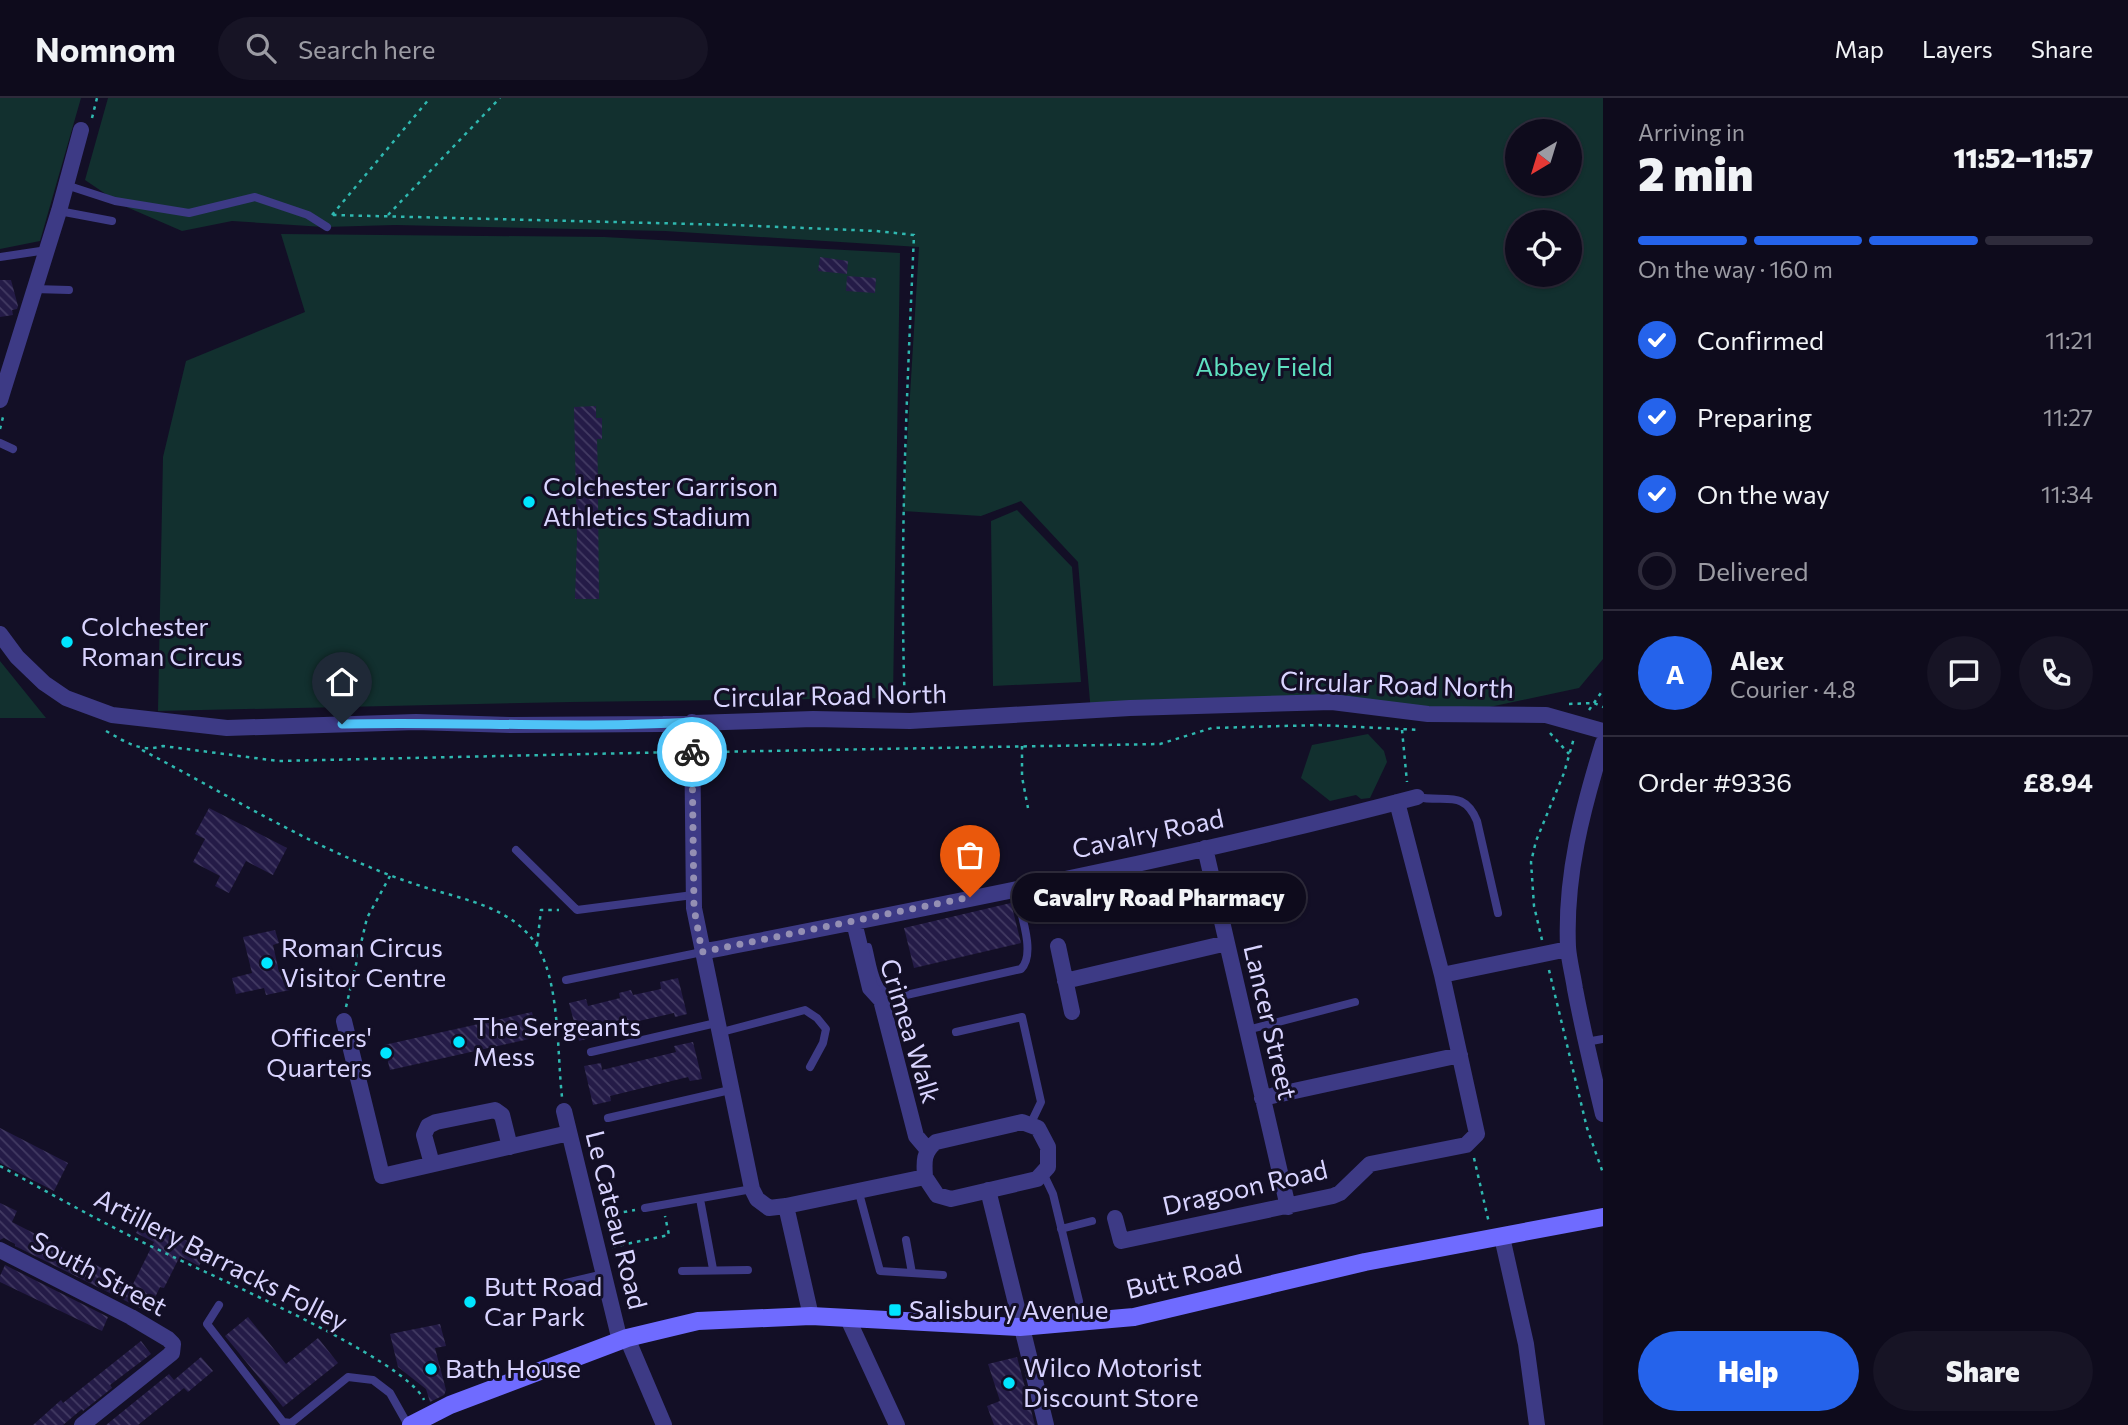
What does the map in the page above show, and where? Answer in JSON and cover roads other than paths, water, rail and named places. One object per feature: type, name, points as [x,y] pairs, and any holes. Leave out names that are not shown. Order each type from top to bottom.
[{"type":"main road","name":"Butt Road","points":[[410,1425],[450,1405],[624,1339],[698,1321],[811,1316],[1020,1326],[1134,1317],[1365,1262],[1497,1234],[1603,1217]]},
{"type":"street","points":[[0,400],[86,125]]},
{"type":"street","name":"Circular Road North","points":[[0,634],[44,683],[66,698],[113,715],[227,727],[416,722],[511,725],[813,719],[909,721],[1130,708],[1332,702],[1429,714],[1546,715],[1603,731]]},
{"type":"street","points":[[692,722],[694,908],[730,1090],[752,1189],[757,1199],[769,1208],[786,1206],[859,1193],[925,1177]]},
{"type":"street","points":[[1603,744],[1587,794],[1574,849],[1568,898],[1568,949],[1603,1114]]},
{"type":"street","points":[[1262,1098],[1460,1055],[1408,799]]},
{"type":"street","name":"Cavalry Road","points":[[702,952],[1205,848],[1408,799]]},
{"type":"street","name":"Lancer Street","points":[[1205,848],[1288,1207]]},
{"type":"street","name":"Crimea Walk","points":[[857,921],[870,988],[881,1000],[916,1136],[927,1149]]},
{"type":"street","points":[[1065,981],[1227,943]]},
{"type":"street","points":[[1058,946],[1072,1012]]},
{"type":"street","points":[[1442,975],[1568,949]]},
{"type":"street","points":[[344,1021],[382,1176],[569,1133]]},
{"type":"street","name":"Dragoon Road","points":[[1115,1218],[1121,1241],[1288,1207],[1340,1193],[1370,1164],[1466,1145],[1477,1134],[1460,1055]]},
{"type":"street","points":[[432,1164],[424,1135],[428,1126],[436,1122],[495,1110],[502,1115],[510,1147]]},
{"type":"street","name":"Le Cateau Road","points":[[564,1111],[604,1274],[624,1339],[664,1425]]},
{"type":"street","points":[[1022,1122],[1038,1128],[1048,1147],[1048,1167],[1037,1179],[951,1199],[937,1195],[925,1177],[924,1161],[927,1149],[936,1142],[1022,1122]]},
{"type":"street","points":[[988,1190],[1046,1425]]},
{"type":"street","points":[[786,1206],[811,1316]]},
{"type":"street","points":[[1497,1234],[1527,1344],[1537,1425]]},
{"type":"street","name":"South Street","points":[[0,1250],[131,1317],[173,1344],[172,1353],[82,1425]]},
{"type":"street","points":[[848,1319],[897,1425]]},
{"type":"lane","points":[[66,185],[115,201],[189,213],[255,197],[308,215],[327,227]]},
{"type":"lane","points":[[59,211],[111,221]]},
{"type":"lane","points":[[0,257],[47,250]]},
{"type":"lane","points":[[34,289],[69,290]]},
{"type":"lane","points":[[0,443],[13,449]]},
{"type":"lane","points":[[1408,799],[1451,799],[1464,802],[1472,808],[1499,913]]},
{"type":"lane","points":[[516,850],[577,910],[694,895]]},
{"type":"lane","points":[[857,921],[879,988],[893,998],[1021,969],[1027,963],[1029,952],[1015,888]]},
{"type":"lane","points":[[566,980],[702,952]]},
{"type":"lane","points":[[1247,1030],[1355,1002]]},
{"type":"lane","points":[[591,1052],[805,1010],[817,1018],[826,1029],[823,1043],[810,1067]]},
{"type":"lane","points":[[956,1032],[1022,1017],[1041,1102],[1030,1125]]},
{"type":"lane","points":[[1586,1042],[1603,1039]]},
{"type":"lane","points":[[608,1118],[730,1090]]},
{"type":"lane","points":[[1043,1173],[1053,1194],[1079,1301]]},
{"type":"lane","points":[[645,1208],[752,1189]]},
{"type":"lane","points":[[859,1193],[880,1271],[943,1275]]},
{"type":"lane","points":[[700,1199],[713,1269]]},
{"type":"lane","points":[[1061,1229],[1092,1221]]},
{"type":"lane","points":[[906,1240],[912,1273]]},
{"type":"lane","points":[[682,1271],[748,1270]]},
{"type":"lane","points":[[566,1283],[604,1274]]},
{"type":"lane","points":[[219,1305],[207,1324],[283,1422],[291,1423],[348,1377],[373,1380],[390,1393],[410,1425]]},
{"type":"place","name":"Colchester Garrison Athletics Stadium","points":[[529,502]]},
{"type":"place","name":"Colchester Roman Circus","points":[[67,642]]},
{"type":"place","name":"Cavalry Road Pharmacy","points":[[970,897]]},
{"type":"place","name":"Roman Circus Visitor Centre","points":[[267,963]]},
{"type":"place","name":"The Sergeants Mess","points":[[459,1042]]},
{"type":"place","name":"Officers' Quarters","points":[[386,1053]]},
{"type":"place","name":"Butt Road Car Park","points":[[470,1302]]},
{"type":"place","name":"Salisbury Avenue","points":[[895,1310]]},
{"type":"place","name":"Bath House","points":[[431,1369]]},
{"type":"place","name":"Wilco Motorist Discount Store","points":[[1009,1383]]},
{"type":"park label","name":"Abbey Field","points":[[1264,367]]}]
